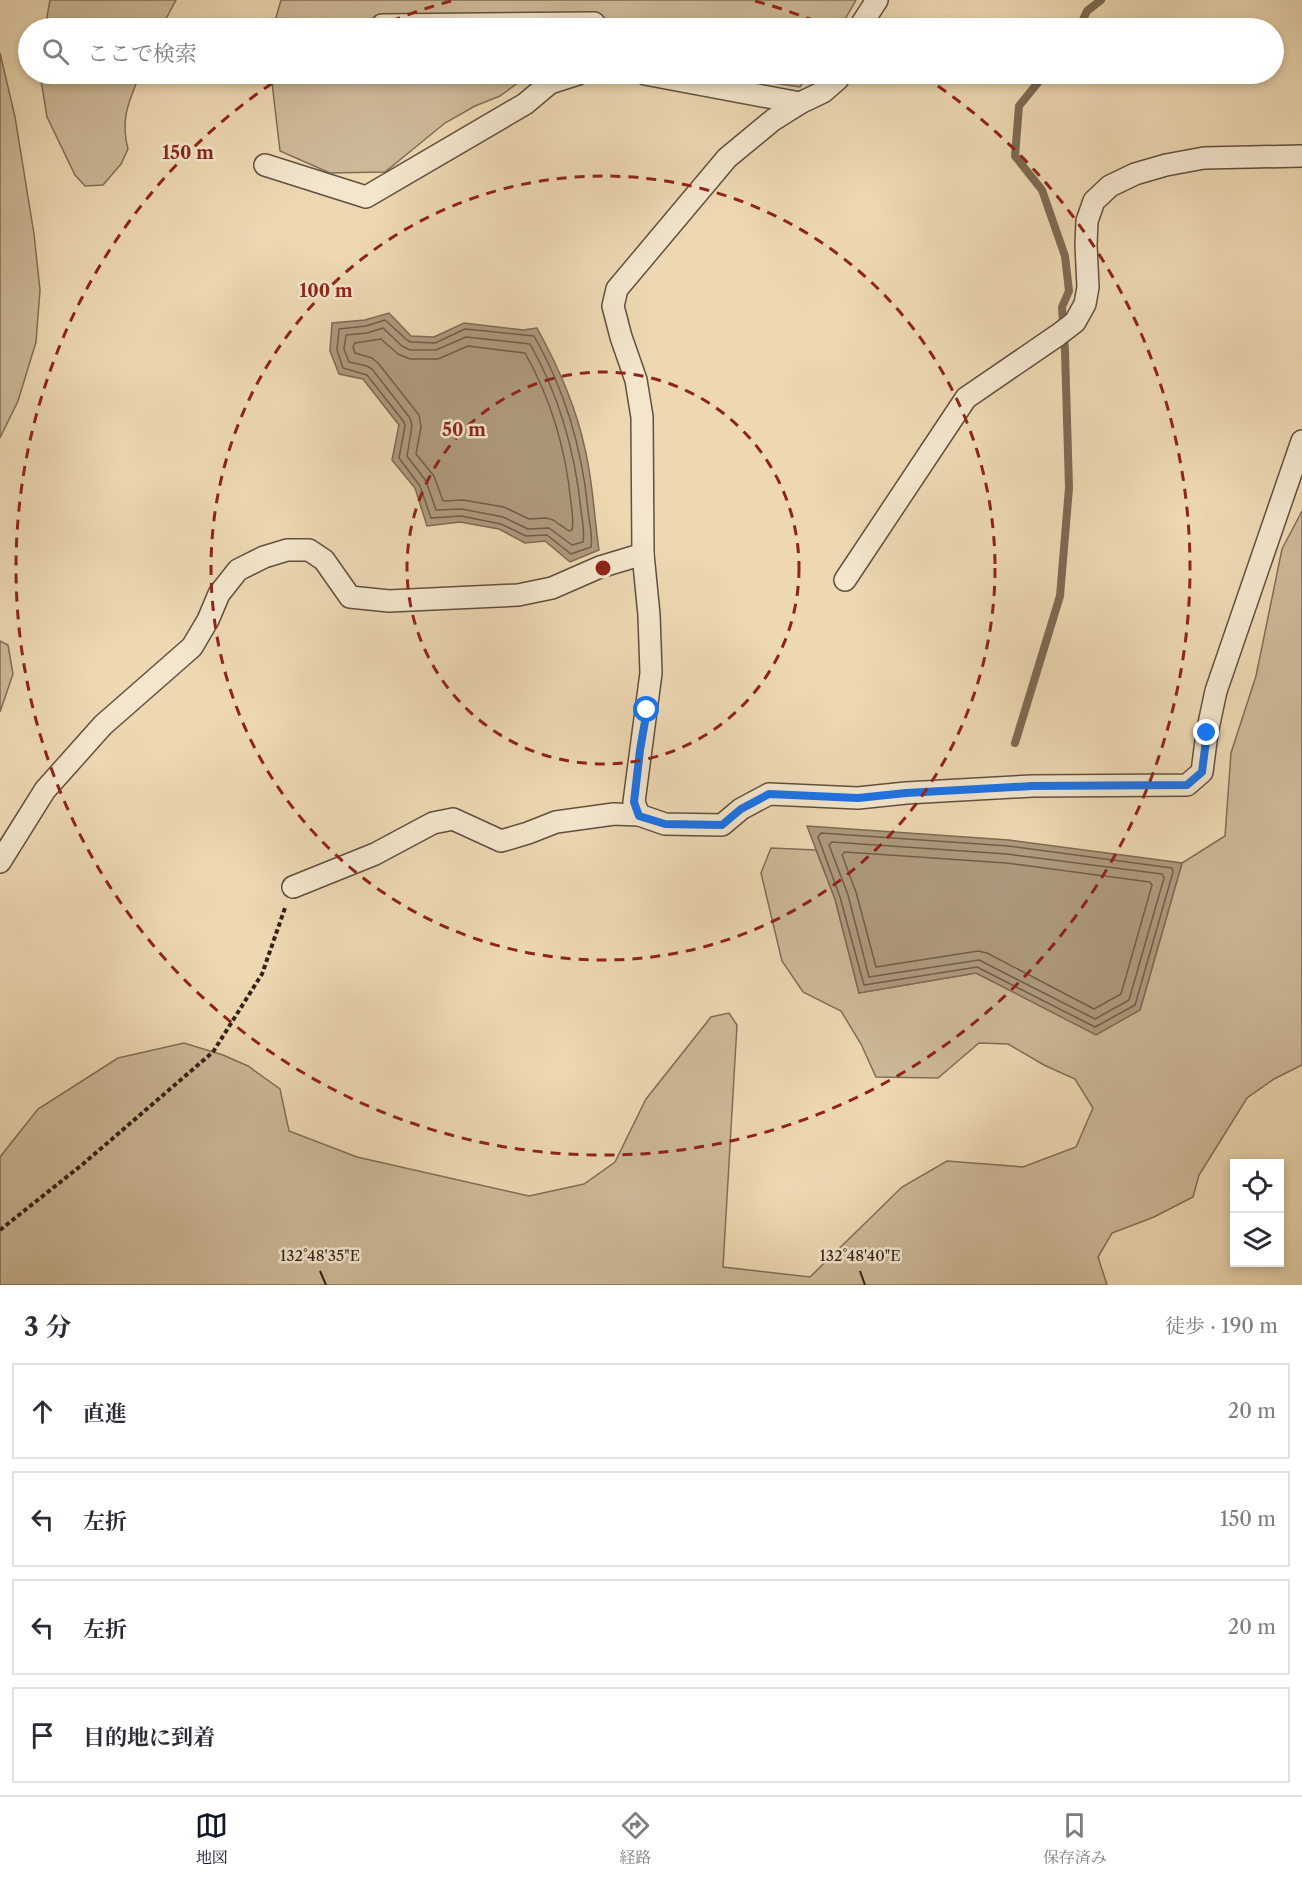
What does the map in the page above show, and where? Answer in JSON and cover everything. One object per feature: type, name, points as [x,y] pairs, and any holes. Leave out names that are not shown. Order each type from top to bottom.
[{"type":"street","points":[[865,18],[877,0]]},
{"type":"street","points":[[265,165],[366,197],[525,104],[549,84]]},
{"type":"street","points":[[699,84],[801,103]]},
{"type":"street","points":[[639,816],[634,802],[651,673],[650,615],[643,554],[642,417],[636,380],[613,306],[617,289],[727,158],[773,120],[823,92],[832,84]]},
{"type":"street","points":[[845,580],[966,398],[1066,328],[1085,304],[1088,287],[1087,221],[1094,201],[1110,186],[1135,174],[1204,158],[1302,156]]},
{"type":"street","points":[[293,887],[375,854],[433,823],[453,819],[501,841],[556,822],[614,814],[639,816],[665,824],[722,825],[741,809],[769,794],[858,798],[1032,786],[1187,785],[1202,772],[1216,691],[1302,441]]},
{"type":"street","points":[[0,862],[45,789],[103,725],[192,647],[208,620],[219,594],[238,570],[264,557],[287,550],[309,550],[324,560],[350,597],[389,601],[518,595],[552,588],[600,567],[643,554]]},
{"type":"path","points":[[0,1230],[83,1164],[213,1052],[262,974],[293,887]]},
{"type":"shaded area","points":[[50,0],[176,0],[166,18],[47,18]]},
{"type":"shaded area","points":[[281,0],[856,0],[846,18],[276,18]]},
{"type":"shaded area","points":[[0,53],[15,117],[34,234],[40,290],[36,342],[18,401],[0,438]]},
{"type":"shaded area","points":[[42,84],[136,84],[125,119],[128,149],[121,164],[103,185],[85,186],[75,175],[47,117]]},
{"type":"shaded area","points":[[272,84],[516,84],[500,96],[475,106],[445,123],[385,172],[330,173],[280,151]]},
{"type":"shaded area","points":[[780,84],[802,84],[800,87]]},
{"type":"shaded area","points":[[1302,511],[1302,1065],[1274,1079],[1247,1098],[1199,1175],[1193,1197],[1154,1217],[1112,1233],[1098,1257],[1107,1285],[0,1285],[0,1157],[38,1109],[118,1058],[184,1043],[223,1055],[248,1066],[280,1089],[289,1131],[357,1157],[529,1196],[584,1184],[615,1162],[646,1099],[711,1017],[729,1013],[737,1025],[723,1267],[810,1277],[902,1187],[947,1161],[1023,1167],[1076,1147],[1093,1108],[1075,1079],[1044,1065],[1008,1044],[979,1043],[938,1078],[876,1077],[861,1044],[841,1011],[803,992],[782,961],[761,873],[771,848],[816,850],[835,899],[859,993],[976,973],[1033,1001],[1140,1010],[1182,863],[1225,836],[1231,753],[1256,676],[1282,549]]},
{"type":"shaded area","points":[[0,641],[8,645],[13,674],[0,712]]},
{"type":"water","points":[[389,313],[411,336],[434,337],[464,323],[523,330],[537,328],[566,387],[577,417],[588,461],[599,550],[570,562],[545,541],[525,543],[499,529],[460,522],[427,526],[415,488],[392,460],[399,425],[363,379],[339,374],[330,351],[332,323],[365,320]]},
{"type":"water","points":[[807,826],[1009,840],[1182,863],[1140,1010],[1096,1035],[976,973],[859,993],[835,899]]},
{"type":"waterway","points":[[1084,18],[1087,11],[1101,0]]},
{"type":"waterway","points":[[1015,743],[1060,596],[1069,488],[1062,307],[1069,291],[1065,256],[1042,190],[1015,156],[1019,106],[1037,84]]},
{"type":"route","points":[[647,710],[634,802],[639,816],[665,824],[722,825],[741,809],[769,794],[858,798],[1032,786],[1187,785],[1202,772],[1207,733]]}]
